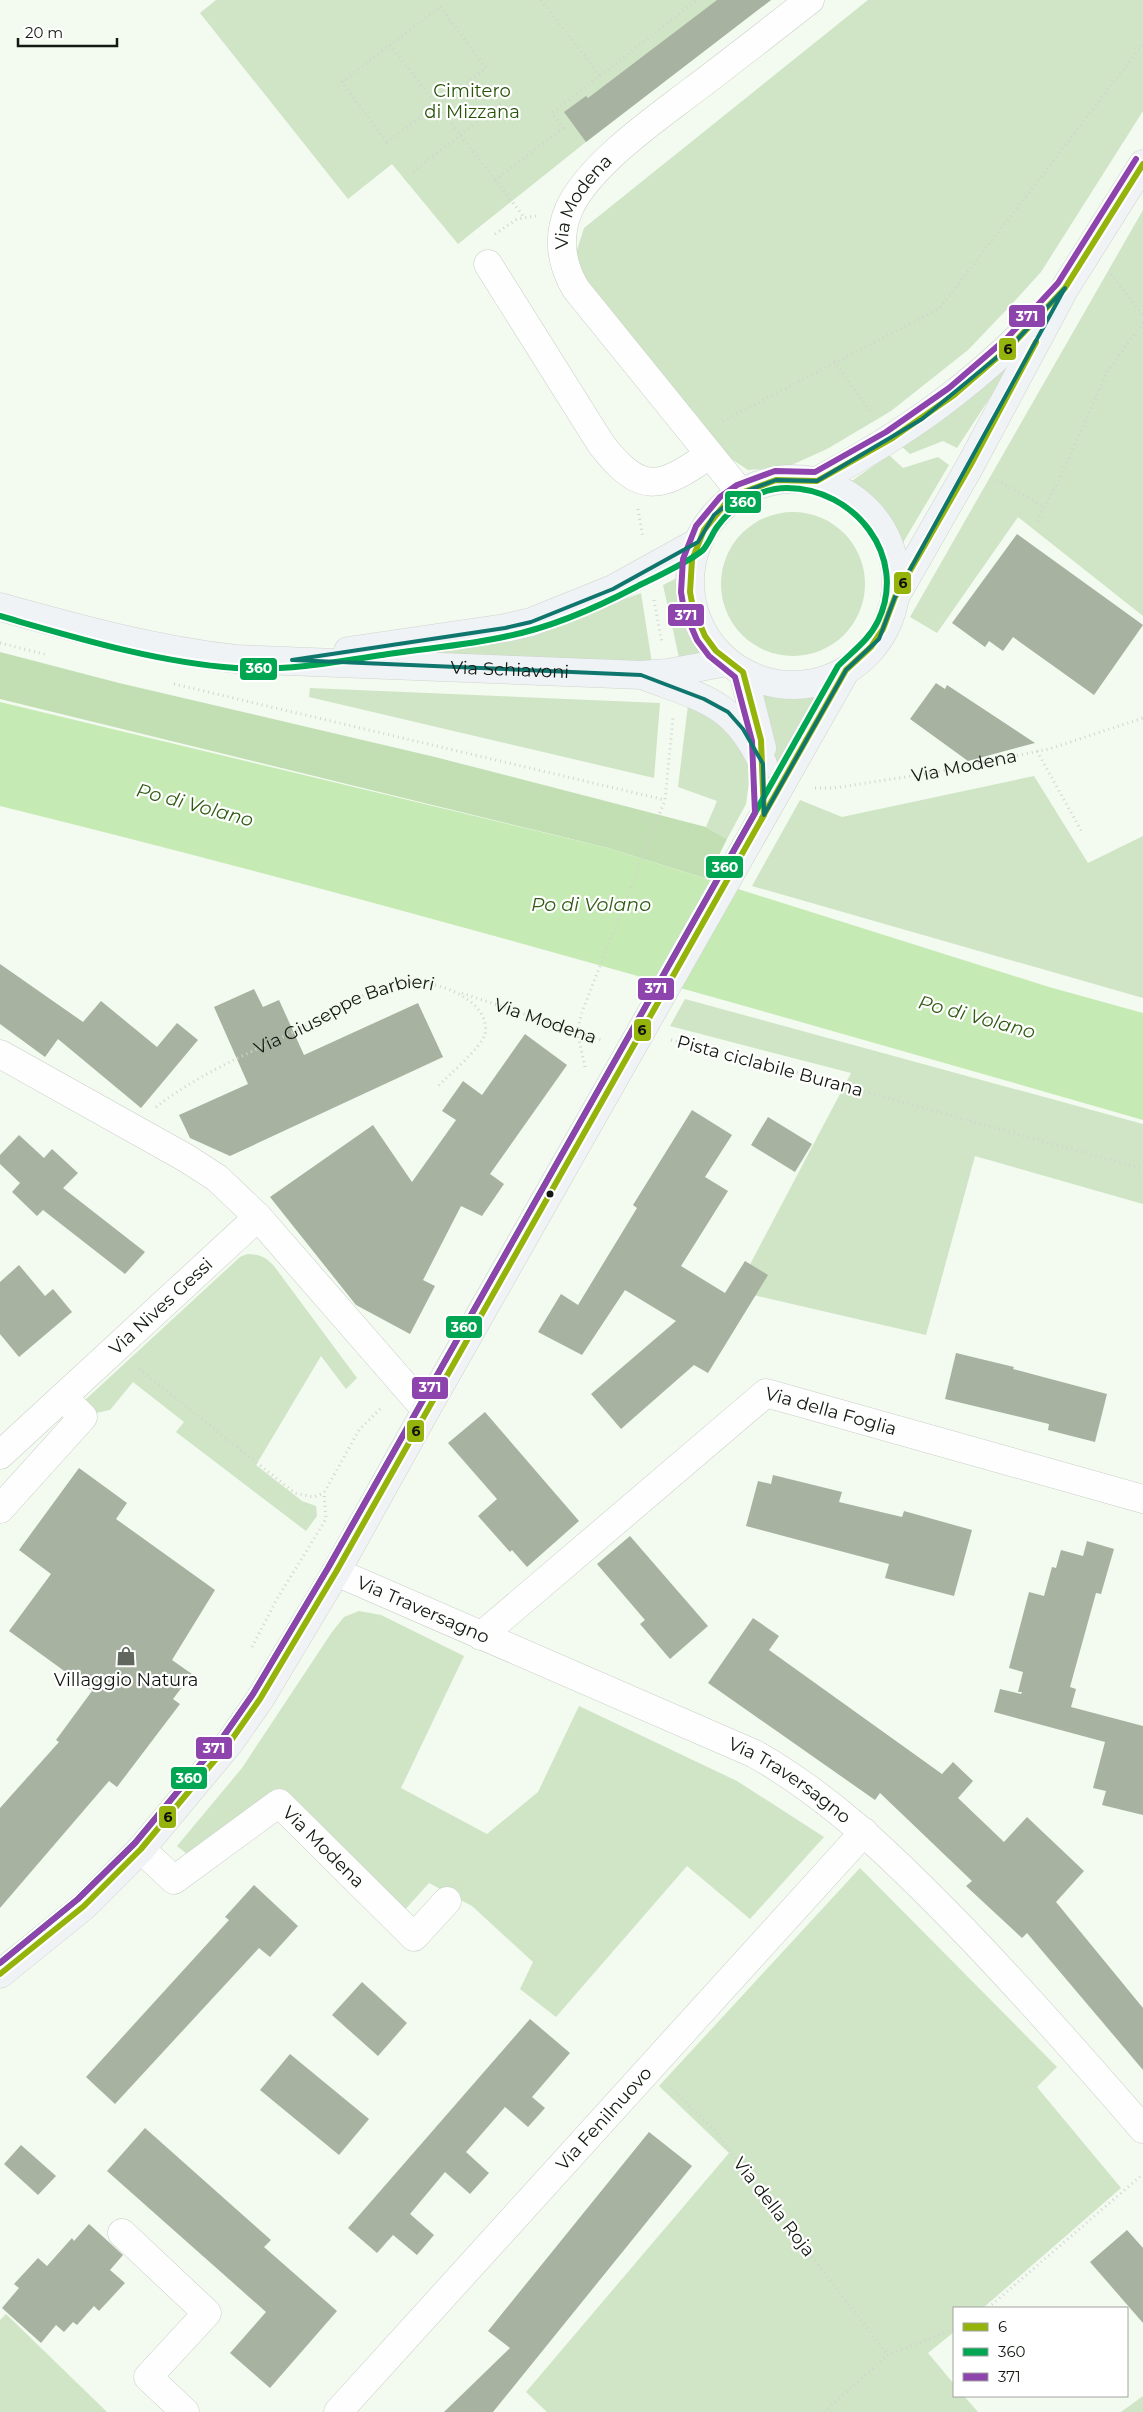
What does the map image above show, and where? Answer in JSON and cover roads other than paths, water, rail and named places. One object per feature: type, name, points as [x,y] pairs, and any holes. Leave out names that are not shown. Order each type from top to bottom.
[{"type":"main road","points":[[895,597],[970,466],[1064,288],[1143,164]]},
{"type":"main road","points":[[817,481],[890,440],[954,395],[1013,344],[1064,288]]},
{"type":"main road","points":[[776,480],[817,481],[851,496],[877,522],[887,540],[892,555],[896,579],[895,597],[890,617],[879,639],[863,657],[846,670],[819,682],[796,685],[778,684],[735,667],[705,636],[693,608],[690,576],[698,542],[714,515],[741,493],[776,480]]},
{"type":"main road","name":"Via Schiavoni","points":[[292,660],[505,628],[531,622],[614,589],[698,542]]},
{"type":"main road","name":"Via Schiavoni","points":[[0,607],[118,640],[178,652],[236,659],[641,675],[735,667]]},
{"type":"main road","points":[[735,667],[761,740],[764,815]]},
{"type":"main road","points":[[0,1974],[84,1906],[141,1849],[240,1728],[292,1649],[426,1410],[643,1041],[743,850],[846,670]]},
{"type":"main road","points":[[641,675],[704,699],[728,712],[743,729],[763,764]]},
{"type":"street","name":"Via Modena","points":[[741,493],[576,289],[567,274],[562,255],[561,241],[569,210],[585,184],[612,157],[646,127],[810,0]]},
{"type":"street","points":[[488,264],[601,444],[615,463],[630,476],[642,481],[661,482],[675,478],[703,448]]},
{"type":"street","points":[[0,1054],[217,1178],[258,1217],[426,1410]]},
{"type":"street","name":"Via Nives Gessi","points":[[0,1456],[258,1217]]},
{"type":"street","name":"Via della Foglia","points":[[481,1636],[766,1393],[1143,1499]]},
{"type":"street","points":[[0,1510],[83,1418],[63,1397]]},
{"type":"street","name":"Via Traversagno","points":[[336,1572],[755,1754],[788,1773],[864,1832],[982,1948],[1143,2129]]},
{"type":"street","name":"Via Modena","points":[[141,1849],[174,1880],[279,1803],[414,1937],[447,1901]]},
{"type":"street","name":"Via Fenilnuovo","points":[[344,2410],[864,1832]]},
{"type":"street","points":[[122,2233],[207,2313],[148,2377],[185,2412]]},
{"type":"water","name":"Po di Volano","points":[[0,702],[608,848],[1049,987],[1143,1013],[1143,1120],[430,918],[0,806]]},
{"type":"place","name":"Villaggio Natura","points":[[126,1656]]},
{"type":"park label","name":"Cimitero di Mizzana","points":[[472,101]]}]
